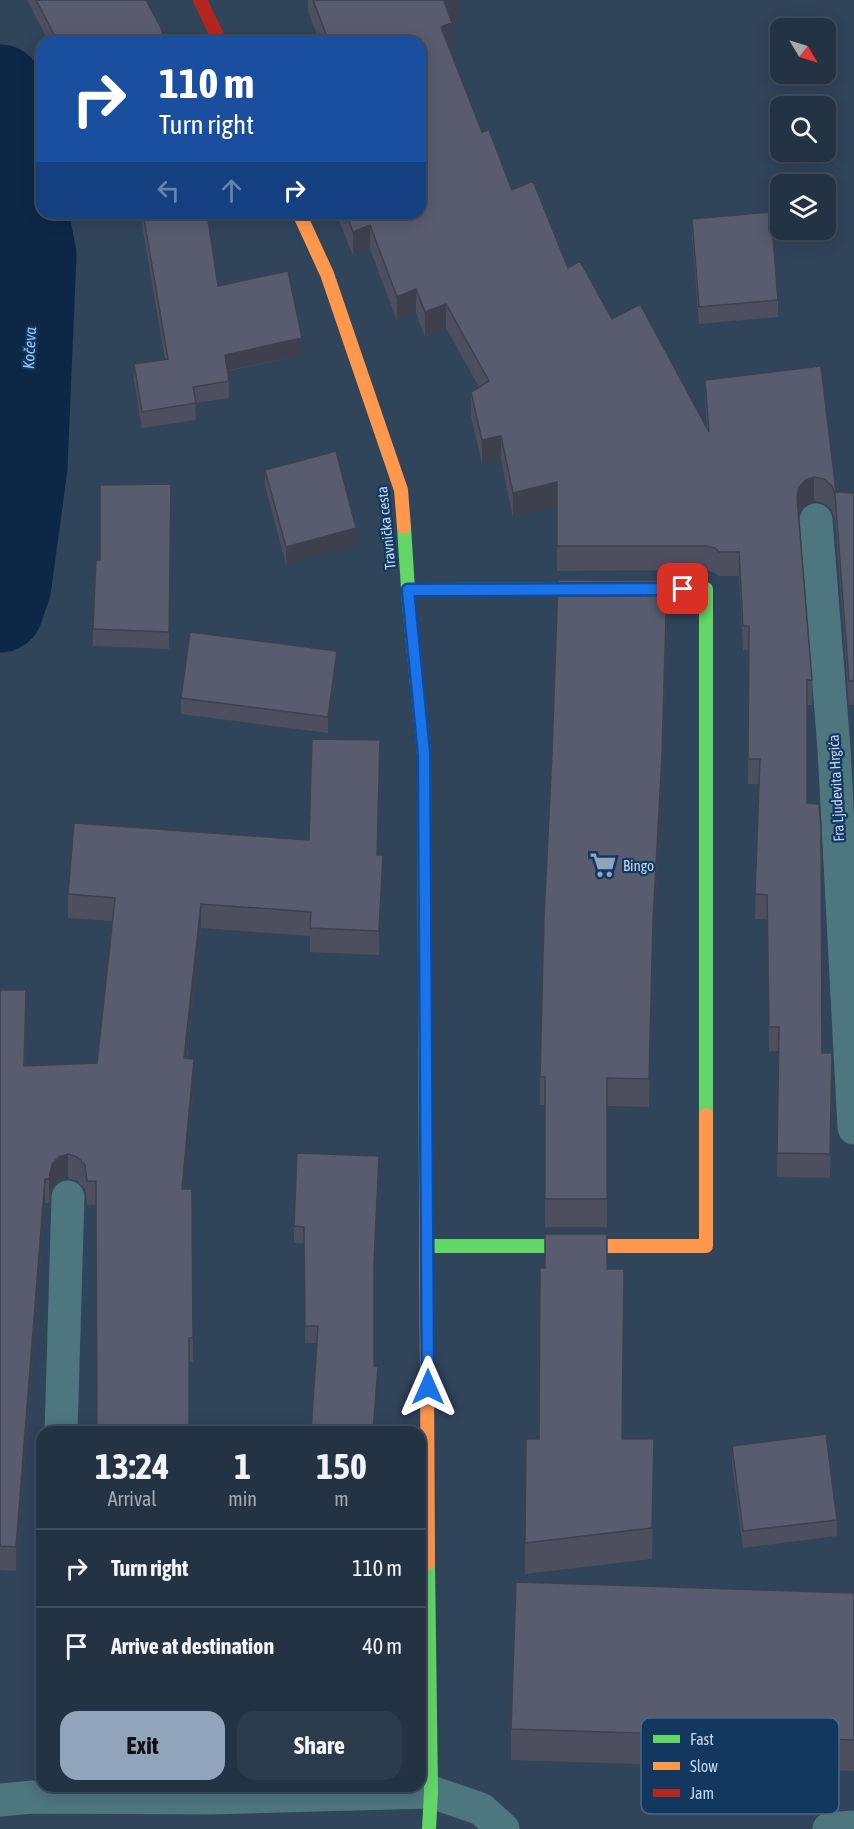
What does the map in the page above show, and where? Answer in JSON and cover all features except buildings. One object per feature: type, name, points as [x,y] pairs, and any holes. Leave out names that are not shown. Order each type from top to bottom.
[{"type":"main road","points":[[200,0],[217,36]]},
{"type":"main road","name":"Travnička cesta","points":[[302,219],[327,274],[401,490],[424,754],[431,1792],[429,1829]]},
{"type":"main road","points":[[408,590],[706,589],[706,1246],[427,1246]]},
{"type":"street","name":"Fra Ljudevita Hrgića","points":[[816,520],[834,749],[854,1128]]},
{"type":"street","points":[[61,1426],[68,1197]]},
{"type":"street","points":[[0,1800],[51,1792],[210,1798],[431,1792],[481,1809],[503,1829]]},
{"type":"street","points":[[829,1829],[854,1827]]},
{"type":"waterway","name":"Kočeva","points":[[0,88],[33,255],[24,467],[8,585],[0,609]]},
{"type":"traffic: fast","points":[[404,527],[424,754],[426,1191]]},
{"type":"traffic: fast","points":[[408,590],[706,589],[706,1115]]},
{"type":"traffic: fast","points":[[427,1246],[569,1246]]},
{"type":"traffic: fast","points":[[428,1563],[431,1792],[429,1829]]},
{"type":"traffic: slow","points":[[302,219],[327,274],[401,490],[404,527]]},
{"type":"traffic: slow","points":[[569,1246],[706,1246],[706,1115]]},
{"type":"traffic: slow","points":[[426,1191],[428,1563]]},
{"type":"traffic: jam","points":[[200,0],[217,36]]},
{"type":"place","name":"Bingo","points":[[603,865]]},
{"type":"route","points":[[428,1387],[424,754],[408,590],[683,589]]}]
